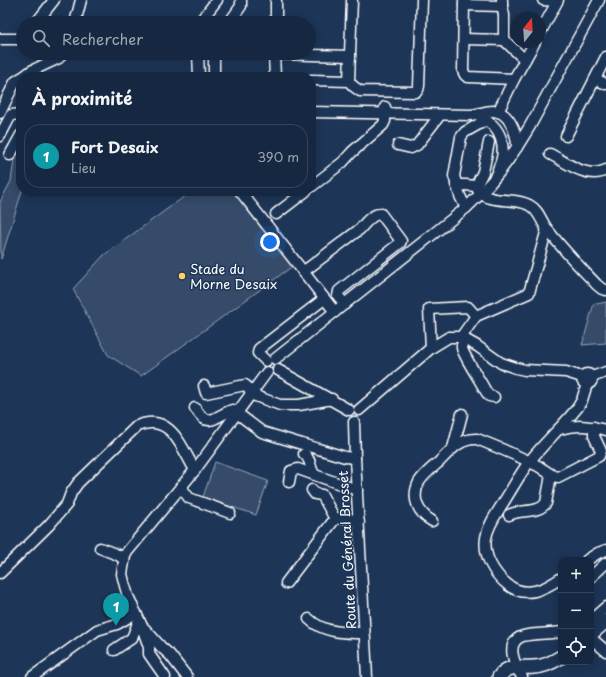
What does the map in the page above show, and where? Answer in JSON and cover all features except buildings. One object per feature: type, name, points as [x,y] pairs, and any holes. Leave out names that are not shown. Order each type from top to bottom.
[{"type":"main road","points":[[594,631],[606,621]]},
{"type":"main road","points":[[499,677],[509,668],[519,672],[542,666],[558,658]]},
{"type":"street","points":[[41,16],[54,0]]},
{"type":"street","points":[[78,16],[81,0]]},
{"type":"street","points":[[204,16],[217,0]]},
{"type":"street","points":[[276,0],[276,16]]},
{"type":"street","points":[[352,0],[349,81],[360,91],[415,92],[418,90],[419,86],[422,0]]},
{"type":"street","points":[[543,0],[558,0],[546,22]]},
{"type":"street","points":[[267,372],[264,365],[335,312],[466,208],[479,190],[491,182],[505,165],[530,126],[598,0]]},
{"type":"street","points":[[233,16],[241,3]]},
{"type":"street","points":[[504,40],[504,15],[502,3],[464,3],[463,71],[465,75],[514,79]]},
{"type":"street","points":[[0,39],[16,40]]},
{"type":"street","points":[[464,39],[504,40],[525,60]]},
{"type":"street","points":[[488,121],[490,112],[495,111],[532,48]]},
{"type":"street","points":[[316,55],[350,56]]},
{"type":"street","points":[[566,136],[606,57]]},
{"type":"street","points":[[30,72],[55,60]]},
{"type":"street","points":[[198,60],[199,72]]},
{"type":"street","points":[[214,60],[214,72]]},
{"type":"street","points":[[274,60],[274,72]]},
{"type":"street","points":[[595,79],[606,84]]},
{"type":"street","points":[[316,80],[349,81]]},
{"type":"street","points":[[0,113],[16,81]]},
{"type":"street","points":[[316,183],[343,162],[352,152],[383,125],[385,110],[390,103],[385,91]]},
{"type":"street","points":[[316,112],[385,110],[440,115],[472,115],[495,111],[504,114],[515,131],[516,149]]},
{"type":"street","points":[[0,136],[11,115],[16,114]]},
{"type":"street","points":[[398,146],[411,148],[417,145],[440,115]]},
{"type":"street","points":[[472,115],[488,121],[496,129],[501,138],[503,151],[501,163],[491,182]]},
{"type":"street","points":[[466,208],[456,185],[454,176],[461,137],[466,132],[488,121]]},
{"type":"street","points":[[515,131],[530,126]]},
{"type":"street","points":[[479,190],[489,142]]},
{"type":"street","points":[[10,155],[16,144]]},
{"type":"street","points":[[503,151],[508,155],[516,149]]},
{"type":"street","points":[[550,154],[589,173],[599,173],[606,170]]},
{"type":"street","points":[[456,185],[479,190],[494,199],[528,204],[536,209],[547,229],[597,285],[606,290]]},
{"type":"street","points":[[244,196],[335,312]]},
{"type":"street","points":[[276,214],[299,196]]},
{"type":"street","points":[[303,272],[360,229],[365,222],[376,214],[381,214],[401,241],[339,291],[338,296],[345,304]]},
{"type":"street","points":[[494,397],[489,396],[465,355],[462,348],[463,338],[476,316],[529,292],[547,229]]},
{"type":"street","points":[[278,370],[279,365],[258,353],[259,349],[324,299]]},
{"type":"street","points":[[431,348],[429,310],[468,307],[476,316]]},
{"type":"street","points":[[278,370],[354,410],[431,348],[449,337],[463,338],[501,363],[516,368],[525,370],[566,372],[587,379],[606,372]]},
{"type":"street","points":[[267,372],[272,374],[278,370]]},
{"type":"street","points":[[165,677],[149,654],[149,647],[139,619],[128,596],[122,569],[124,559],[127,552],[195,470],[267,372]]},
{"type":"street","points":[[558,580],[545,588],[533,592],[526,592],[513,588],[504,582],[488,558],[486,551],[486,537],[492,520],[530,462],[560,429],[582,400],[587,379]]},
{"type":"street","points":[[204,386],[206,393],[245,385],[251,393],[280,405],[297,406],[332,399]]},
{"type":"street","points":[[195,408],[204,419],[208,420],[214,419],[233,410],[262,432],[345,457],[355,458]]},
{"type":"street","name":"Route du Général Brosset","points":[[354,410],[347,416],[354,422],[366,677]]},
{"type":"street","points":[[453,448],[462,414]]},
{"type":"street","points":[[0,573],[49,525],[67,504],[71,493],[78,483],[137,426],[156,423],[169,429],[195,470]]},
{"type":"street","points":[[560,429],[576,426],[594,427],[606,430]]},
{"type":"street","points":[[432,521],[425,517],[418,507],[416,496],[419,482],[453,448],[463,441],[477,439],[530,462],[558,478],[604,454],[594,436],[594,427]]},
{"type":"street","points":[[304,454],[309,459],[312,472],[315,475]]},
{"type":"street","points":[[289,482],[292,471],[298,469],[357,490]]},
{"type":"street","points":[[509,515],[523,510],[535,510],[544,506],[546,503],[551,475]]},
{"type":"street","points":[[181,487],[189,498],[230,513]]},
{"type":"street","points":[[312,490],[315,494],[322,495],[335,519]]},
{"type":"street","points":[[286,583],[335,519],[346,518],[359,522]]},
{"type":"street","points":[[100,548],[124,559]]},
{"type":"street","points":[[591,557],[598,552],[606,550]]},
{"type":"street","points":[[594,574],[606,563]]},
{"type":"street","points":[[594,617],[606,607]]},
{"type":"street","points":[[114,650],[132,638],[139,619]]},
{"type":"street","points":[[32,677],[98,629],[139,619]]},
{"type":"street","points":[[139,619],[162,648],[170,654],[187,677]]},
{"type":"street","points":[[309,619],[314,624],[324,629],[364,633]]},
{"type":"street","points":[[519,672],[512,650],[514,643],[523,636],[558,632]]},
{"type":"street","points":[[594,641],[606,652]]},
{"type":"shaded area","points":[[16,156],[16,196],[20,196],[1,259],[0,202],[11,181]]},
{"type":"shaded area","name":"Stade du Morne Desaix","points":[[185,196],[244,196],[297,263],[141,376],[108,355],[73,289],[104,255]]},
{"type":"shaded area","points":[[606,302],[606,343],[582,345],[594,303],[597,304]]},
{"type":"shaded area","points":[[215,462],[268,481],[256,515],[203,497]]},
{"type":"place","name":"Stade du Morne Desaix","points":[[182,276]]},
{"type":"place","name":"Fort Desaix","points":[[116,626]]}]
